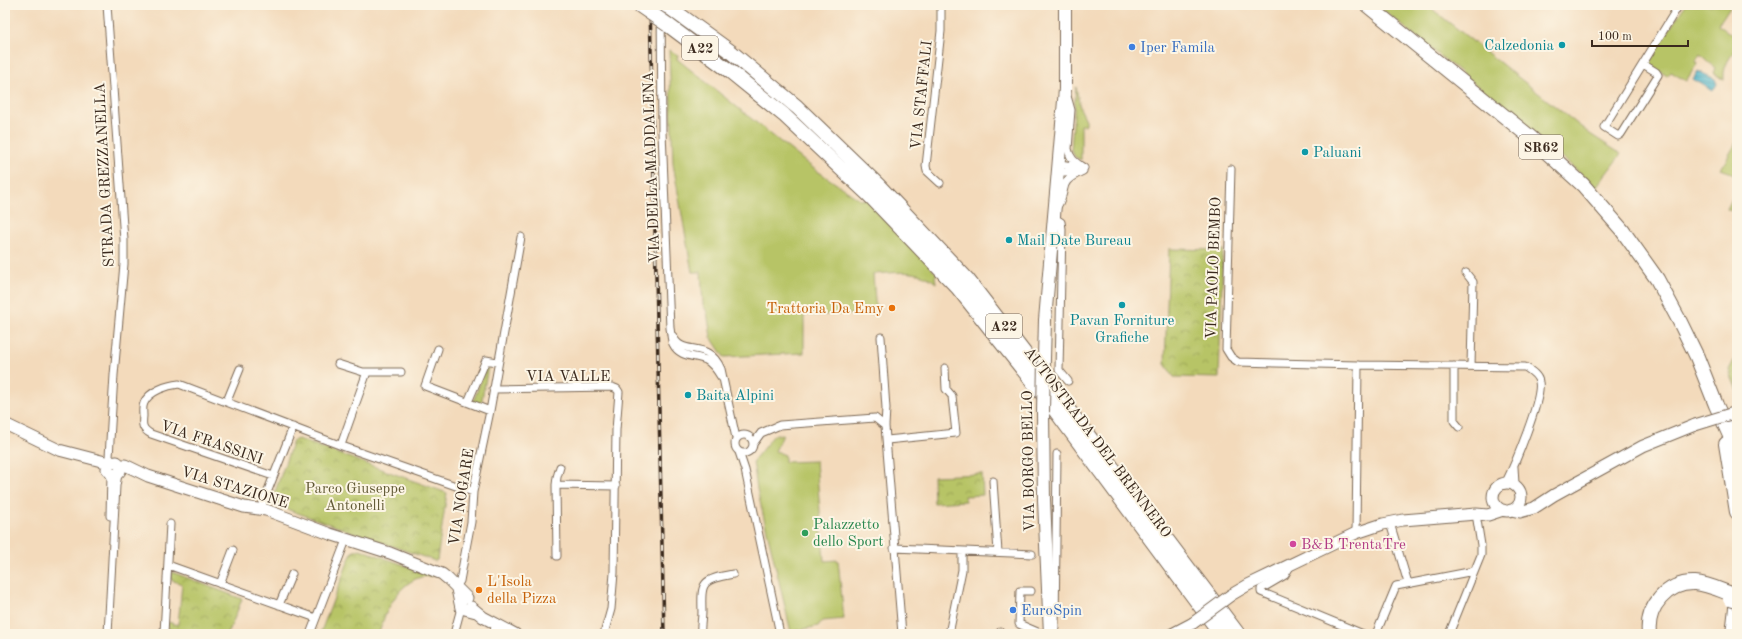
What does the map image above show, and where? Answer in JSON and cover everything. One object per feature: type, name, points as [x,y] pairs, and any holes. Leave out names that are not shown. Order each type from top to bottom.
[{"type":"highway","name":"AUTOSTRADA DEL BRENNERO","points":[[639,5],[731,72],[784,115],[870,196],[958,288],[1052,406],[1221,634]]},
{"type":"highway","name":"SR62","points":[[1367,5],[1530,137],[1583,185],[1622,230],[1661,286],[1697,357],[1716,405],[1724,435],[1737,512]]},
{"type":"highway","name":"AUTOSTRADA DEL BRENNERO","points":[[665,6],[731,52],[802,112],[878,185],[968,279],[1238,634]]},
{"type":"highway","points":[[1716,405],[1732,440],[1737,456]]},
{"type":"highway","points":[[1649,634],[1650,614],[1654,605],[1663,595],[1673,588],[1696,583],[1734,598]]},
{"type":"highway","points":[[1657,634],[1657,617],[1661,608],[1676,594],[1685,590],[1695,589],[1734,598]]},
{"type":"highway","points":[[1733,634],[1734,598]]},
{"type":"main road","name":"VIA BORGO BELLO","points":[[1050,634],[1044,500],[1044,358],[1045,320],[1065,89],[1065,5]]},
{"type":"street","name":"STRADA GREZZANELLA","points":[[107,5],[124,240],[124,264],[114,375],[109,457],[114,468],[109,547],[112,561],[108,634]]},
{"type":"street","name":"VIA STAFFALI","points":[[940,183],[927,171],[926,166],[941,30],[941,5]]},
{"type":"street","points":[[1643,64],[1656,72],[1658,75],[1621,134],[1618,136],[1604,127],[1679,5]]},
{"type":"street","name":"VIA DELLA MADDALENA","points":[[665,6],[662,132],[670,328],[674,339],[679,344],[685,347],[704,350],[717,360],[721,369],[721,377],[734,422],[736,438],[734,444],[739,452],[744,467],[780,634]]},
{"type":"street","name":"VIA BORGO BELLO","points":[[1054,215],[1062,199],[1066,181],[1084,169],[1069,155],[1068,149],[1071,110],[1065,89]]},
{"type":"street","points":[[1059,168],[1084,169]]},
{"type":"street","name":"VIA PAOLO BEMBO","points":[[1231,169],[1225,334],[1226,349],[1228,353],[1238,362],[1525,367],[1534,372],[1539,381],[1538,398],[1514,467],[1510,483]]},
{"type":"street","points":[[1054,215],[1061,222],[1062,229],[1059,370],[1068,381]]},
{"type":"street","name":"VIA NOGARE","points":[[456,587],[460,581],[471,522],[473,492],[490,411],[497,362],[521,237]]},
{"type":"street","points":[[1466,273],[1472,282],[1471,366]]},
{"type":"street","points":[[881,337],[886,408],[885,426],[902,634]]},
{"type":"street","points":[[438,349],[425,386],[490,411]]},
{"type":"street","points":[[468,402],[486,360],[497,362]]},
{"type":"street","points":[[338,364],[367,372],[400,372]]},
{"type":"street","points":[[1356,533],[1358,365]]},
{"type":"street","points":[[1454,366],[1454,422],[1459,427]]},
{"type":"street","points":[[887,440],[956,433],[952,396],[946,390],[945,368]]},
{"type":"street","points":[[227,401],[240,369]]},
{"type":"street","points":[[341,445],[367,372]]},
{"type":"street","name":"VIA FRASSINI","points":[[273,476],[151,434],[144,430],[142,425],[143,405],[146,399],[170,385],[179,384],[341,445],[473,492]]},
{"type":"street","name":"VIA VALLE","points":[[493,390],[612,387],[617,389],[620,394],[616,416],[614,573],[611,609],[604,634]]},
{"type":"street","points":[[1542,502],[1533,503],[1526,501],[1522,497],[1521,492],[1510,483],[1501,483],[1495,490],[1493,499],[1503,508],[1520,512],[1534,508],[1542,502],[1643,446],[1695,425],[1737,412]]},
{"type":"street","points":[[753,444],[759,435],[768,429],[780,425],[875,418],[885,426]]},
{"type":"street","name":"VIA DELLA MADDALENA","points":[[734,422],[753,444],[748,452],[744,467]]},
{"type":"street","points":[[5,424],[59,450],[114,468]]},
{"type":"street","name":"VIA FRASSINI","points":[[261,508],[293,427]]},
{"type":"street","points":[[736,438],[746,435],[759,435]]},
{"type":"street","points":[[739,452],[748,452]]},
{"type":"street","name":"VIA BORGO BELLO","points":[[1055,634],[1057,454]]},
{"type":"street","name":"VIA STAZIONE","points":[[114,468],[136,471],[244,507],[261,508],[346,540],[390,553],[435,571],[448,578],[456,587],[467,606],[494,629],[515,634]]},
{"type":"street","points":[[557,556],[556,485],[560,468]]},
{"type":"street","points":[[993,481],[998,552]]},
{"type":"street","points":[[556,485],[616,486]]},
{"type":"street","points":[[1172,634],[1193,623],[1248,585],[1356,533],[1403,520],[1476,514],[1488,515],[1503,508],[1518,507],[1522,497]]},
{"type":"street","points":[[1449,634],[1480,555],[1481,545],[1476,514]]},
{"type":"street","points":[[1390,523],[1408,583]]},
{"type":"street","points":[[166,634],[164,633],[170,524]]},
{"type":"street","points":[[310,634],[346,540]]},
{"type":"street","points":[[894,548],[1032,554]]},
{"type":"street","points":[[220,584],[233,550]]},
{"type":"street","points":[[949,634],[962,570],[962,551]]},
{"type":"street","points":[[168,565],[316,618]]},
{"type":"street","points":[[1291,565],[1285,575],[1261,589],[1261,592],[1363,634]]},
{"type":"street","points":[[1376,634],[1396,586],[1474,571]]},
{"type":"street","points":[[279,605],[292,574]]},
{"type":"street","points":[[701,634],[701,591],[703,585],[716,577],[733,574]]},
{"type":"street","points":[[1031,591],[1020,591],[1019,624],[1042,634]]},
{"type":"street","points":[[454,634],[467,606]]},
{"type":"green space","points":[[1377,5],[1427,5],[1590,134],[1621,154],[1596,187],[1507,110]]},
{"type":"green space","points":[[1685,5],[1731,5],[1718,25],[1737,38],[1735,49],[1725,67],[1724,80],[1713,73],[1715,68],[1700,54],[1696,61],[1697,64],[1686,81],[1671,72],[1667,76],[1652,66],[1649,61]]},
{"type":"green space","points":[[669,50],[678,55],[677,59],[813,168],[860,200],[867,199],[937,274],[935,276],[936,283],[929,278],[914,273],[898,272],[873,274],[876,314],[804,315],[804,353],[724,357],[711,337],[707,312],[703,305],[701,272],[692,272],[673,164]]},
{"type":"green space","points":[[1076,87],[1080,108],[1086,120],[1086,125],[1081,125],[1081,160],[1075,157],[1071,150]]},
{"type":"green space","points":[[1737,141],[1737,175],[1721,169]]},
{"type":"green space","points":[[1737,189],[1737,213],[1727,209]]},
{"type":"green space","points":[[1169,249],[1223,250],[1219,378],[1174,377],[1165,364]]},
{"type":"green space","points":[[1737,355],[1737,391],[1729,370]]},
{"type":"green space","points":[[486,367],[488,367],[481,405],[473,402]]},
{"type":"green space","points":[[774,435],[783,435],[775,451],[785,455],[785,462],[816,461],[824,561],[838,560],[844,619],[822,621],[818,626],[791,632],[757,489],[753,461]]},
{"type":"green space","name":"Parco Giuseppe Antonelli","points":[[298,439],[447,493],[437,560],[435,561],[272,504],[271,503],[293,441]]},
{"type":"green space","points":[[982,474],[983,495],[965,496],[965,501],[934,503],[933,476]]},
{"type":"green space","points":[[360,549],[434,576],[424,576],[418,578],[404,587],[392,601],[384,618],[379,634],[320,634],[352,552]]},
{"type":"green space","points":[[172,572],[242,599],[228,634],[182,634],[168,629],[168,622],[178,625],[182,584],[171,580]]},
{"type":"water","points":[[1698,71],[1715,79],[1717,84],[1713,91],[1693,79]]},
{"type":"railway","points":[[650,5],[664,634]]},
{"type":"place","name":"Calzedonia","points":[[1562,45]]},
{"type":"place","name":"Iper Famila","points":[[1132,47]]},
{"type":"place","name":"Paluani","points":[[1305,152]]},
{"type":"place","name":"Mail Date Bureau","points":[[1009,240]]},
{"type":"place","name":"Pavan Forniture Grafiche","points":[[1122,305]]},
{"type":"place","name":"Trattoria Da Emy","points":[[892,308]]},
{"type":"place","name":"Baita Alpini","points":[[688,395]]},
{"type":"place","name":"Palazzetto dello Sport","points":[[805,533]]},
{"type":"place","name":"B&B TrentaTre","points":[[1293,544]]},
{"type":"place","name":"L'Isola della Pizza","points":[[479,590]]},
{"type":"place","name":"EuroSpin","points":[[1013,610]]}]
